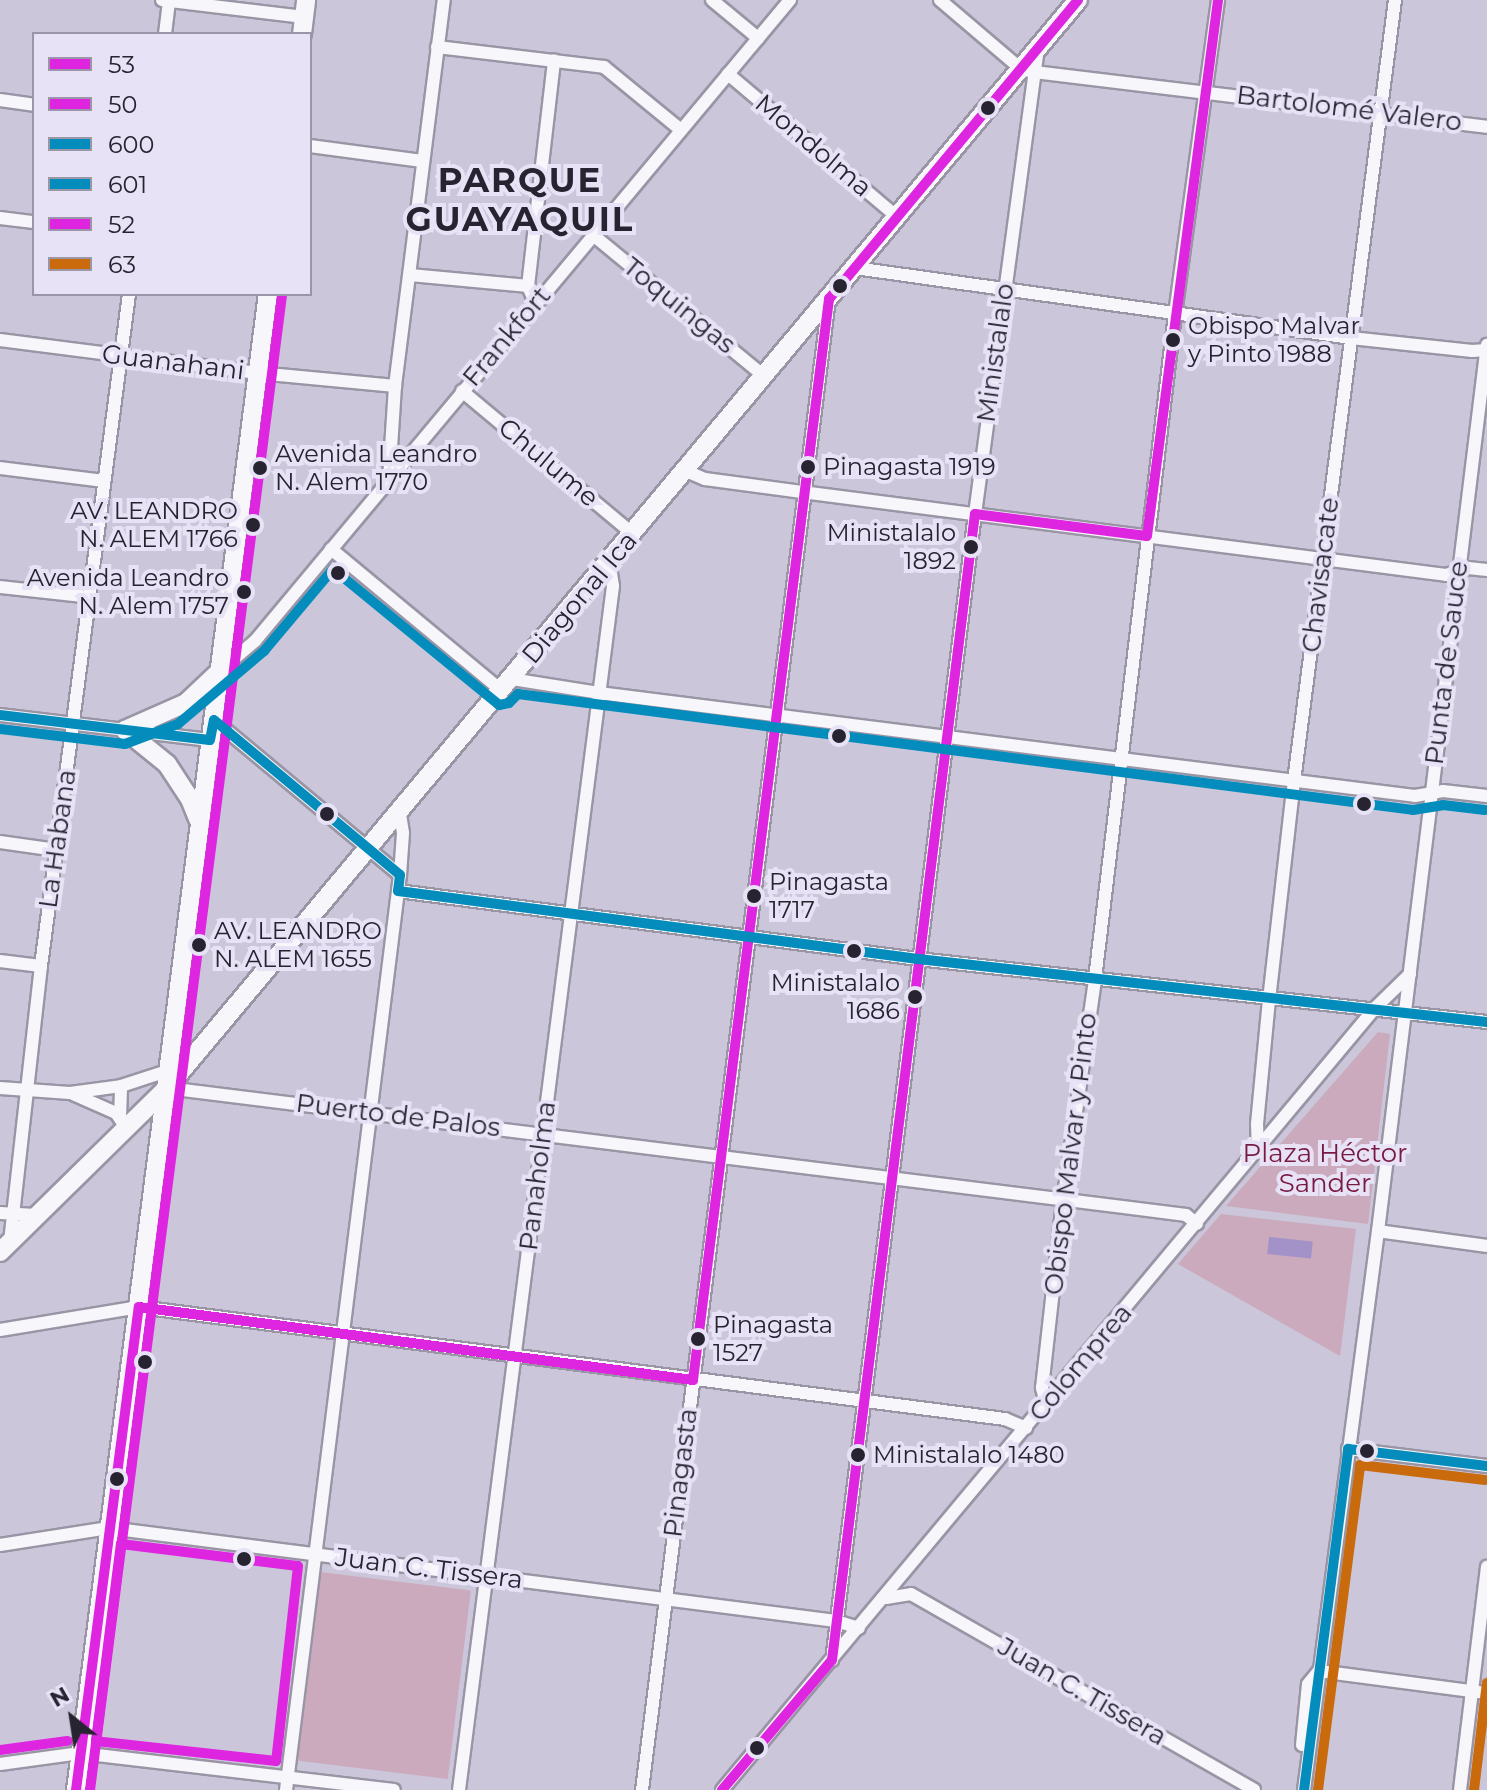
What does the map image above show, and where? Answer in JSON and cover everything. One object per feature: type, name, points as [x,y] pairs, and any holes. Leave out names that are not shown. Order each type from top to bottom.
[{"type":"main road","name":"Diagonal Ica","points":[[5,1247],[169,1079],[400,814],[897,217],[1028,70],[1038,48],[1078,0]]},
{"type":"main road","points":[[76,1790],[169,1079],[198,819],[221,670],[268,296]]},
{"type":"main road","points":[[198,819],[190,799],[167,764],[125,730],[186,703],[221,670]]},
{"type":"street","points":[[162,0],[304,17]]},
{"type":"street","points":[[165,32],[169,0]]},
{"type":"street","points":[[389,479],[395,386],[444,0]]},
{"type":"street","points":[[712,0],[758,38]]},
{"type":"street","name":"Frankfort","points":[[221,670],[255,641],[790,0]]},
{"type":"street","points":[[940,0],[1028,70]]},
{"type":"street","name":"Obispo Malvar y Pinto","points":[[1046,1403],[1042,1388],[1063,1202],[1095,979],[1147,536],[1218,0]]},
{"type":"street","name":"Chavisacate","points":[[1258,1152],[1257,1124],[1269,1000],[1294,781],[1395,0]]},
{"type":"street","points":[[437,47],[604,67],[681,130]]},
{"type":"street","points":[[535,302],[528,286],[554,60]]},
{"type":"street","name":"Bartolomé Valero","points":[[1028,70],[1487,127]]},
{"type":"street","name":"Ministalalo","points":[[832,1660],[1004,290],[1028,70]]},
{"type":"street","name":"Mondolma","points":[[728,74],[897,217]]},
{"type":"street","points":[[0,100],[32,105]]},
{"type":"street","points":[[312,146],[422,161]]},
{"type":"street","points":[[0,218],[32,222]]},
{"type":"street","name":"Toquingas","points":[[593,235],[764,376]]},
{"type":"street","points":[[855,268],[1351,338],[1472,351],[1487,348]]},
{"type":"street","points":[[410,275],[528,286]]},
{"type":"street","name":"La Habana","points":[[5,1247],[6,1214],[26,1092],[129,296]]},
{"type":"street","name":"Pinagasta","points":[[642,1790],[718,1158],[829,299]]},
{"type":"street","name":"Guanahani","points":[[0,340],[258,373],[395,386]]},
{"type":"street","name":"Punta de Sauce","points":[[1304,1790],[1378,1231],[1487,348]]},
{"type":"street","name":"Chulume","points":[[462,391],[633,534]]},
{"type":"street","points":[[0,468],[104,481]]},
{"type":"street","points":[[686,471],[705,479],[1446,575],[1458,571],[1487,570]]},
{"type":"street","points":[[331,549],[507,685],[599,693],[1415,796],[1443,791],[1487,796]]},
{"type":"street","name":"Panaholma","points":[[459,1790],[613,586],[609,562]]},
{"type":"street","points":[[0,587],[90,597]]},
{"type":"street","points":[[0,715],[210,740]]},
{"type":"street","points":[[214,720],[400,875]]},
{"type":"street","points":[[286,1790],[400,875],[403,833],[400,814]]},
{"type":"street","points":[[0,842],[56,850]]},
{"type":"street","points":[[398,891],[918,959],[1487,1022]]},
{"type":"street","points":[[0,961],[41,966]]},
{"type":"street","name":"Colomprea","points":[[722,1790],[1258,1152],[1375,1008],[1410,974]]},
{"type":"street","name":"Puerto de Palos","points":[[0,1088],[70,1093],[169,1079],[370,1113],[1186,1215],[1197,1224]]},
{"type":"street","points":[[121,1086],[123,1123]]},
{"type":"street","name":"Puerto de Palos","points":[[70,1093],[123,1123]]},
{"type":"street","points":[[6,1214],[36,1215]]},
{"type":"street","points":[[1378,1231],[1487,1246]]},
{"type":"street","points":[[0,1330],[139,1307],[1005,1419],[1026,1428]]},
{"type":"street","points":[[1348,1449],[1487,1466]]},
{"type":"street","name":"Juan C. Tissera","points":[[0,1545],[109,1528],[836,1621],[859,1628]]},
{"type":"street","points":[[881,1601],[892,1595],[911,1594],[909,1567]]},
{"type":"street","points":[[1460,1790],[1487,1567]]},
{"type":"street","name":"Juan C. Tissera","points":[[911,1594],[1254,1790]]},
{"type":"street","points":[[1295,1790],[1308,1684],[1319,1671],[1487,1693]]},
{"type":"street","points":[[0,1764],[80,1753],[394,1790]]},
{"type":"green space","name":"Plaza Héctor Sander","points":[[1378,1032],[1390,1034],[1368,1224],[1226,1206]]},
{"type":"green space","points":[[1221,1214],[1356,1229],[1340,1356],[1178,1264]]},
{"type":"green space","points":[[320,1572],[471,1591],[448,1779],[297,1761]]},
{"type":"shaded area","points":[[1269,1237],[1313,1242],[1311,1259],[1267,1254]]},
{"type":"transit line","name":"53","points":[[76,1790],[139,1307],[693,1380],[829,299],[1078,0]]},
{"type":"transit line","name":"53","points":[[722,1790],[832,1660],[975,514],[1147,536],[1218,0]]},
{"type":"transit line","name":"50","points":[[90,1790],[282,296]]},
{"type":"transit line","name":"601","points":[[0,729],[125,744],[178,724],[264,651],[333,569],[499,705],[509,703],[518,694],[1413,810],[1443,805],[1485,810]]},
{"type":"transit line","name":"600","points":[[0,715],[210,740],[214,720],[400,875],[398,891],[918,959],[1487,1022]]},
{"type":"transit line","name":"600","points":[[1304,1790],[1348,1449],[1487,1466]]},
{"type":"transit line","name":"63","points":[[1318,1790],[1360,1465],[1485,1480]]},
{"type":"transit line","name":"52","points":[[121,1544],[298,1566],[276,1761],[96,1741],[121,1544]]},
{"type":"transit line","name":"63","points":[[1474,1790],[1487,1683]]},
{"type":"transit line","name":"52","points":[[0,1750],[67,1741]]},
{"type":"place","name":"Obispo Malvar y Pinto 1988","points":[[1173,340]]},
{"type":"place","name":"Pinagasta 1919","points":[[808,467]]},
{"type":"place","name":"Avenida Leandro N. Alem 1770","points":[[260,468]]},
{"type":"place","name":"AV. LEANDRO N. ALEM 1766","points":[[253,525]]},
{"type":"place","name":"Ministalalo 1892","points":[[971,547]]},
{"type":"place","name":"Avenida Leandro N. Alem 1757","points":[[244,592]]},
{"type":"place","name":"Pinagasta 1717","points":[[754,896]]},
{"type":"place","name":"AV. LEANDRO N. ALEM 1655","points":[[199,945]]},
{"type":"place","name":"Ministalalo 1686","points":[[915,997]]},
{"type":"place","name":"Pinagasta 1527","points":[[698,1339]]},
{"type":"place","name":"Ministalalo 1480","points":[[858,1455]]},
{"type":"district","name":"PARQUE GUAYAQUIL","points":[[520,200]]}]
